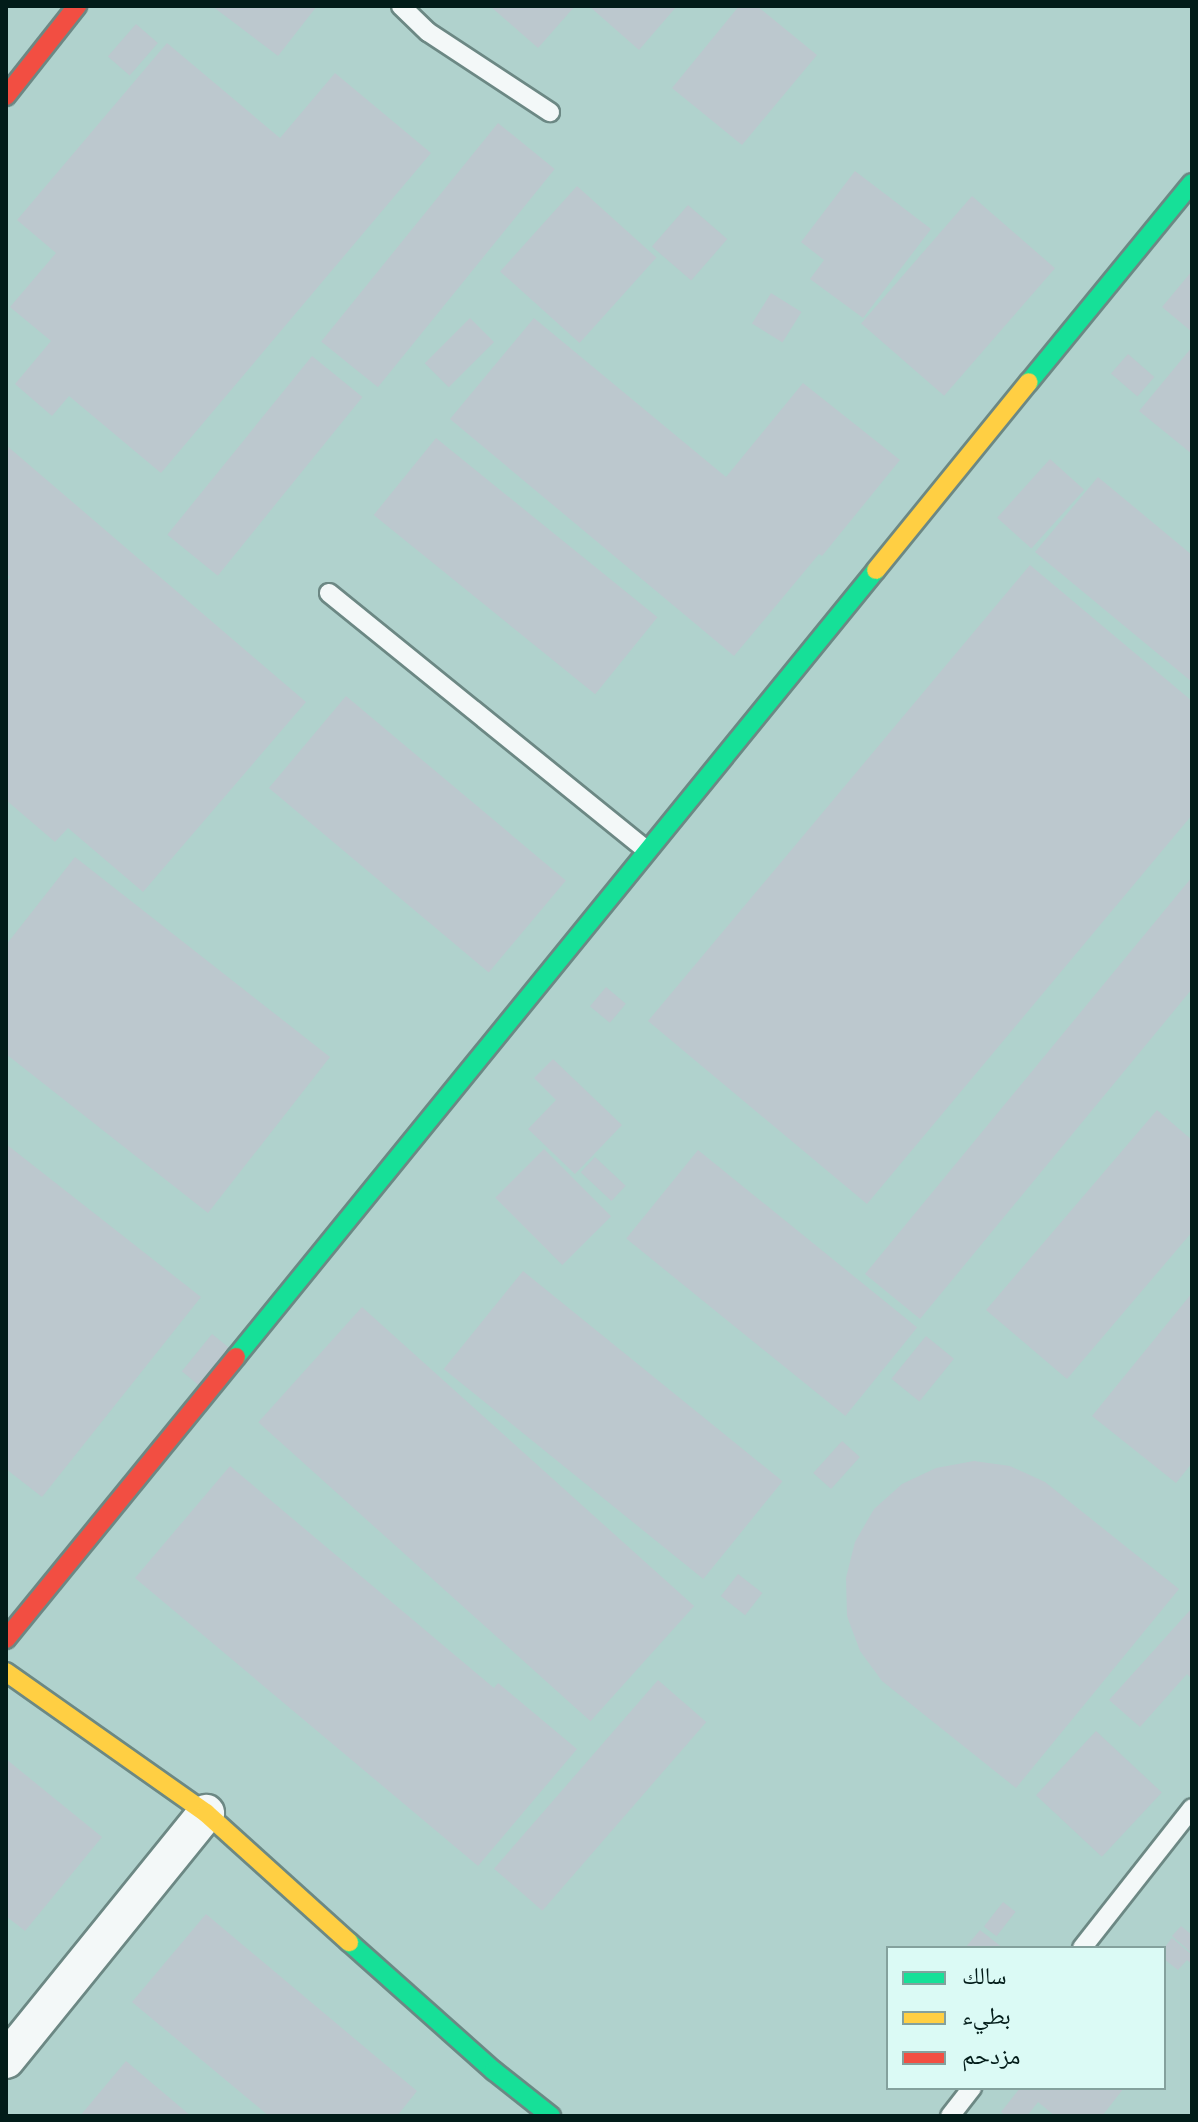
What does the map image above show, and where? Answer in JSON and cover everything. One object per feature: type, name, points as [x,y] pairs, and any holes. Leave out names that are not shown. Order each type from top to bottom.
[{"type":"street","points":[[6,96],[77,6]]},
{"type":"street","points":[[6,1639],[1192,183]]},
{"type":"street","points":[[6,1672],[206,1813],[494,2071],[551,2116]]},
{"type":"street","points":[[6,2060],[206,1813]]},
{"type":"lane","points":[[401,6],[428,32],[550,112]]},
{"type":"lane","points":[[329,593],[646,850]]},
{"type":"lane","points":[[1084,1946],[1192,1808]]},
{"type":"lane","points":[[950,2116],[970,2090]]},
{"type":"building","points":[[212,6],[317,6],[278,56]]},
{"type":"building","points":[[490,6],[575,6],[538,48]]},
{"type":"building","points":[[589,6],[677,6],[639,50]]},
{"type":"building","points":[[739,6],[757,6],[817,55],[742,145],[672,88]]},
{"type":"building","points":[[136,24],[158,43],[130,75],[108,56]]},
{"type":"building","points":[[167,43],[280,138],[335,73],[431,153],[161,473],[69,396],[52,416],[15,384],[51,341],[10,307],[56,253],[17,220]]},
{"type":"building","points":[[498,123],[555,169],[378,387],[321,341]]},
{"type":"building","points":[[855,171],[931,229],[863,318],[810,279],[824,260],[801,242]]},
{"type":"building","points":[[577,186],[657,258],[580,343],[500,271]]},
{"type":"building","points":[[972,196],[1055,268],[944,396],[861,324]]},
{"type":"building","points":[[688,205],[727,239],[691,281],[652,247]]},
{"type":"building","points":[[1192,271],[1192,332],[1162,307]]},
{"type":"building","points":[[771,293],[802,312],[782,343],[752,324]]},
{"type":"building","points":[[470,318],[494,342],[449,387],[425,363]]},
{"type":"building","points":[[534,318],[726,477],[803,383],[900,460],[822,556],[819,554],[734,656],[450,419]]},
{"type":"building","points":[[1192,347],[1192,454],[1139,411]]},
{"type":"building","points":[[1128,354],[1154,377],[1137,397],[1111,374]]},
{"type":"building","points":[[312,356],[363,397],[218,576],[167,535]]},
{"type":"building","points":[[436,438],[657,617],[595,694],[374,515]]},
{"type":"building","points":[[6,445],[306,702],[143,892],[68,828],[55,842],[6,800],[6,582],[10,577],[6,573]]},
{"type":"building","points":[[1050,459],[1084,490],[1031,548],[997,518]]},
{"type":"building","points":[[1098,477],[1192,555],[1192,682],[1035,552]]},
{"type":"building","points":[[1030,565],[1192,701],[1192,815],[867,1204],[648,1021]]},
{"type":"building","points":[[346,696],[566,880],[489,972],[269,788]]},
{"type":"building","points":[[75,857],[330,1057],[208,1213],[6,1054],[6,945]]},
{"type":"building","points":[[1192,877],[1192,989],[920,1319],[865,1274]]},
{"type":"building","points":[[606,987],[626,1004],[610,1023],[590,1006]]},
{"type":"building","points":[[553,1059],[622,1125],[575,1174],[528,1129],[556,1100],[534,1078]]},
{"type":"building","points":[[1157,1110],[1192,1140],[1192,1232],[1067,1379],[986,1310]]},
{"type":"building","points":[[6,1144],[201,1297],[42,1497],[6,1469]]},
{"type":"building","points":[[544,1149],[611,1216],[562,1265],[495,1198]]},
{"type":"building","points":[[698,1150],[917,1327],[845,1416],[626,1239]]},
{"type":"building","points":[[595,1157],[626,1186],[611,1201],[581,1172]]},
{"type":"building","points":[[523,1271],[783,1481],[703,1579],[444,1369]]},
{"type":"building","points":[[1192,1293],[1192,1463],[1176,1483],[1092,1416]]},
{"type":"building","points":[[362,1307],[694,1606],[590,1721],[258,1422]]},
{"type":"building","points":[[212,1334],[229,1348],[199,1385],[182,1371]]},
{"type":"building","points":[[926,1336],[954,1359],[919,1401],[891,1379]]},
{"type":"building","points":[[842,1441],[860,1457],[831,1489],[813,1473]]},
{"type":"building","points":[[974,1461],[1010,1466],[1045,1482],[1179,1589],[1016,1788],[882,1681],[860,1651],[847,1616],[846,1578],[855,1542],[874,1509],[902,1484],[936,1468]]},
{"type":"building","points":[[230,1466],[494,1688],[498,1683],[577,1749],[478,1866],[135,1578]]},
{"type":"building","points":[[738,1574],[762,1593],[745,1615],[721,1596]]},
{"type":"building","points":[[1192,1608],[1192,1679],[1187,1674],[1140,1727],[1109,1700]]},
{"type":"building","points":[[658,1680],[706,1722],[542,1911],[494,1869]]},
{"type":"building","points":[[1096,1731],[1162,1792],[1102,1857],[1036,1795]]},
{"type":"building","points":[[6,1759],[102,1837],[25,1931],[6,1916]]},
{"type":"building","points":[[1003,1902],[1016,1912],[997,1936],[984,1926]]},
{"type":"building","points":[[206,1914],[417,2091],[397,2116],[269,2116],[132,2002]]},
{"type":"building","points":[[1181,1926],[1192,1935],[1192,1953],[1172,1936]]},
{"type":"building","points":[[980,1930],[1000,1946],[967,1946]]},
{"type":"building","points":[[1172,1938],[1192,1955],[1192,1964],[1187,1960],[1178,1970],[1166,1961],[1166,1946]]},
{"type":"building","points":[[126,2061],[191,2116],[80,2116]]},
{"type":"building","points":[[1018,2090],[1122,2090],[1102,2116],[1055,2116],[1038,2102],[1027,2116],[1006,2116],[1001,2112]]},
{"type":"traffic: fast","points":[[1029,382],[1192,183]]},
{"type":"traffic: fast","points":[[236,1357],[876,570]]},
{"type":"traffic: fast","points":[[349,1942],[494,2071],[551,2116]]},
{"type":"traffic: slow","points":[[876,570],[1029,382]]},
{"type":"traffic: slow","points":[[6,1672],[206,1813],[349,1942]]},
{"type":"traffic: jam","points":[[6,96],[77,6]]},
{"type":"traffic: jam","points":[[6,1639],[236,1357]]}]
